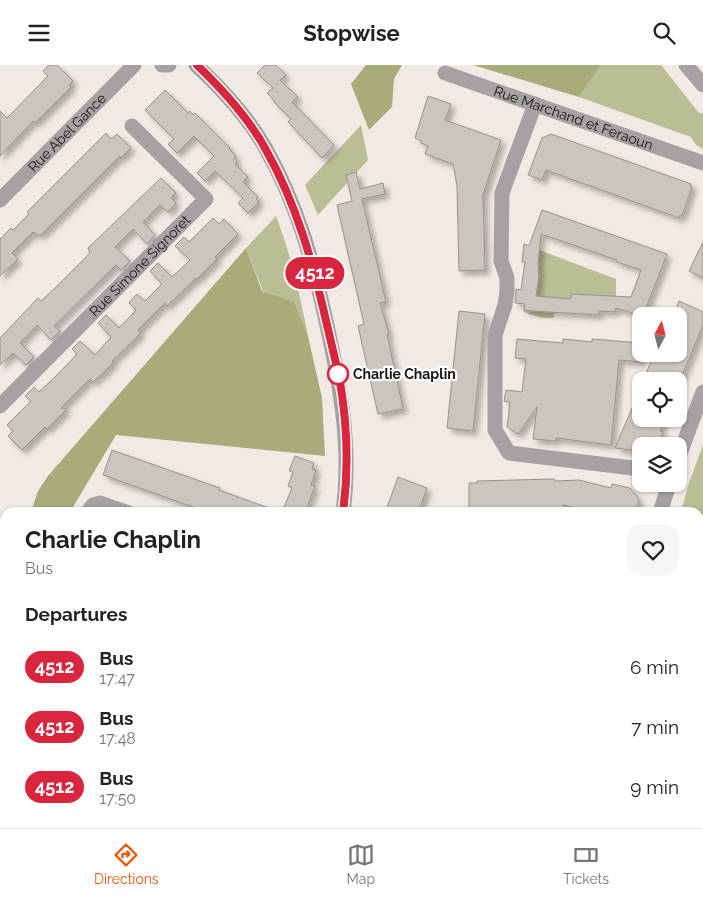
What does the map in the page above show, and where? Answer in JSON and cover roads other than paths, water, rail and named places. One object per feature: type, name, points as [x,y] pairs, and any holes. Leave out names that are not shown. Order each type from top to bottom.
[{"type":"street","name":"Rue Abel Gance","points":[[0,200],[134,65]]},
{"type":"street","points":[[162,65],[169,65]]},
{"type":"street","points":[[196,65],[228,96],[266,148],[295,209],[317,280],[339,377],[346,444],[343,507]]},
{"type":"street","points":[[686,65],[703,85]]},
{"type":"street","name":"Rue Marchand et Feraoun","points":[[445,73],[703,163]]},
{"type":"street","points":[[535,104],[502,193],[501,261],[507,278],[507,291],[496,335],[495,430],[509,453],[632,468]]},
{"type":"street","name":"Rue Simone Signoret","points":[[0,406],[206,199],[132,126]]},
{"type":"street","points":[[686,437],[703,392]]},
{"type":"street","points":[[662,507],[667,492]]},
{"type":"street","points":[[92,507],[100,503],[112,507]]},
{"type":"place","name":"Charlie Chaplin","points":[[338,374]]}]
